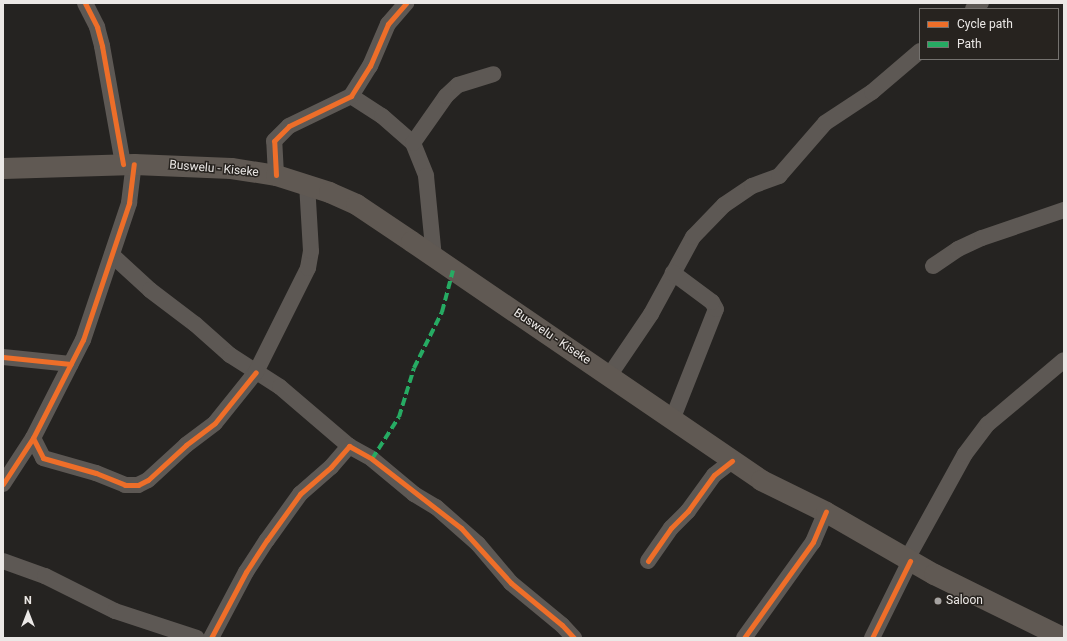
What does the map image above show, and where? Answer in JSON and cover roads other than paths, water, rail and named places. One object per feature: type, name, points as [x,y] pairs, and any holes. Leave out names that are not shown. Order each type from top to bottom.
[{"type":"main road","name":"Buswelu - Kiseke","points":[[3,168],[128,164],[231,168],[276,175],[307,183],[356,204],[761,480],[826,512],[908,560],[1064,638]]},
{"type":"street","points":[[3,484],[33,438],[71,364],[94,310],[129,203],[128,164],[97,27],[85,3]]},
{"type":"street","points":[[276,175],[274,141],[289,126],[351,96],[370,66],[388,24],[406,3]]},
{"type":"street","points":[[609,376],[651,314],[693,237],[724,205],[752,186],[779,176],[825,123],[872,92],[919,52]]},
{"type":"street","points":[[413,143],[446,96],[458,85],[492,74]]},
{"type":"street","points":[[351,96],[382,116],[413,143],[426,176],[434,257]]},
{"type":"street","points":[[33,438],[44,458],[96,473],[125,485],[138,485],[148,480],[186,445],[215,423],[256,372],[308,268],[311,251],[307,183]]},
{"type":"street","points":[[933,266],[958,249],[982,238],[1064,210]]},
{"type":"street","points":[[112,255],[150,290],[195,324],[230,355],[299,401],[349,446],[372,459],[461,528],[511,583],[562,625],[574,638]]},
{"type":"street","points":[[672,420],[716,309],[712,302],[673,273]]},
{"type":"street","points":[[3,357],[71,364]]},
{"type":"street","points":[[872,638],[908,560],[965,454],[988,424],[1064,360]]},
{"type":"street","points":[[211,638],[246,572],[300,494],[331,467],[349,446]]},
{"type":"street","points":[[648,561],[671,528],[688,511],[714,475],[732,461]]},
{"type":"street","points":[[744,638],[813,542],[826,512]]},
{"type":"street","points":[[3,561],[45,576],[116,611],[197,638]]},
{"type":"place","name":"Saloon","points":[[938,601]]}]
